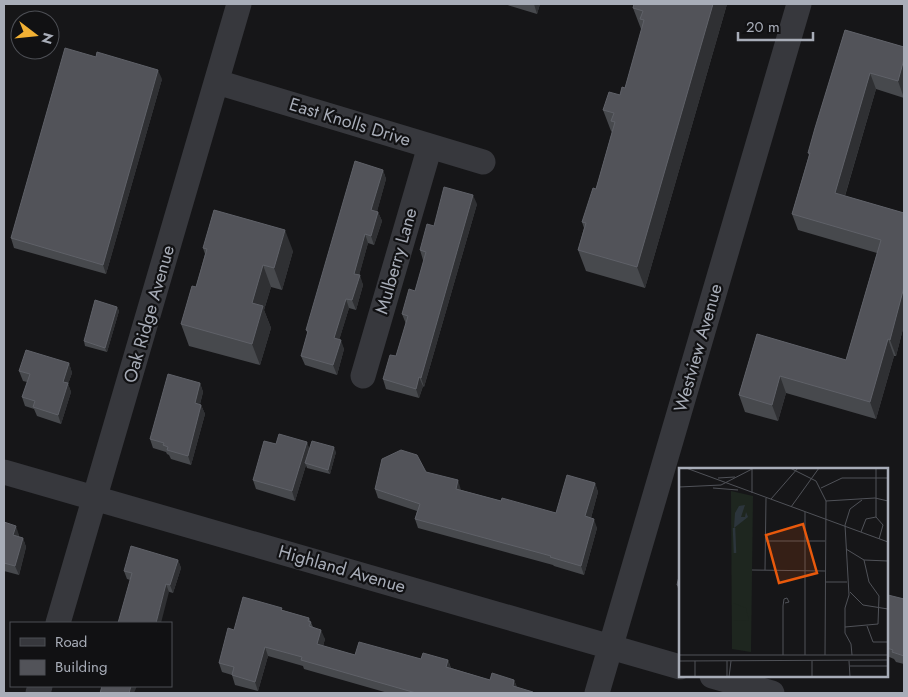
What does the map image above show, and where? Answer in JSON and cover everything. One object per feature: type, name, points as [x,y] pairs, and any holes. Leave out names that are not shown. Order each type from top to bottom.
[{"type":"street","name":"Oak Ridge Avenue","points":[[58,622],[239,4]]},
{"type":"street","name":"Westview Avenue","points":[[597,693],[800,4]]},
{"type":"street","name":"East Knolls Drive","points":[[216,82],[483,162]]},
{"type":"street","name":"Mulberry Lane","points":[[363,376],[430,146]]},
{"type":"street","name":"Highland Avenue","points":[[4,472],[679,667]]},
{"type":"street","points":[[716,677],[772,693]]},
{"type":"building","points":[[634,4],[713,4],[637,267],[578,250],[586,223],[582,222],[593,188],[596,189],[615,122],[611,121],[614,113],[603,110],[609,92],[620,95],[622,87],[625,88],[644,20],[640,19],[643,11],[633,8]]},
{"type":"building","points":[[845,30],[904,47],[904,59],[898,81],[870,73],[835,193],[904,213],[904,287],[890,340],[888,339],[870,402],[780,376],[772,405],[739,395],[757,334],[846,360],[881,240],[792,214],[810,153],[808,153],[815,128]]},
{"type":"building","points":[[65,48],[96,57],[97,52],[158,70],[103,265],[11,238]]},
{"type":"building","points":[[355,161],[383,170],[371,210],[378,212],[371,236],[365,234],[354,274],[360,275],[352,300],[346,299],[334,338],[341,340],[333,365],[301,356],[308,331],[306,330]]},
{"type":"building","points":[[444,187],[473,195],[421,378],[419,377],[416,389],[383,379],[390,355],[396,356],[408,316],[402,314],[409,289],[415,291],[426,252],[420,250],[427,224],[434,226]]},
{"type":"building","points":[[214,210],[285,230],[274,268],[263,265],[252,303],[263,306],[252,344],[181,324],[192,286],[196,287],[207,249],[203,248]]},
{"type":"building","points":[[95,300],[117,307],[105,348],[84,341]]},
{"type":"building","points":[[26,350],[69,363],[63,382],[68,383],[58,415],[33,407],[35,401],[22,397],[30,374],[19,371]]},
{"type":"building","points":[[168,374],[200,383],[195,403],[201,405],[188,456],[167,450],[168,447],[163,445],[164,443],[150,439]]},
{"type":"building","points":[[279,434],[307,442],[292,491],[253,480],[264,441],[276,444]]},
{"type":"building","points":[[312,441],[334,447],[328,470],[305,463]]},
{"type":"building","points":[[401,450],[417,455],[426,472],[458,480],[456,489],[501,501],[502,498],[556,513],[567,475],[595,483],[585,516],[594,519],[581,566],[415,519],[420,504],[375,489],[382,459]]},
{"type":"building","points":[[4,522],[16,526],[13,535],[23,538],[15,566],[4,563]]},
{"type":"building","points":[[131,546],[178,560],[170,585],[166,584],[156,622],[118,622],[132,573],[124,571]]},
{"type":"building","points":[[888,595],[904,599],[904,656],[892,652],[893,650],[888,648]]},
{"type":"building","points":[[243,597],[309,618],[308,621],[311,622],[309,626],[321,630],[317,644],[355,655],[359,642],[421,659],[423,653],[448,660],[446,667],[490,680],[492,673],[514,680],[513,686],[533,692],[416,693],[301,660],[302,657],[265,647],[255,682],[232,675],[234,667],[219,663],[228,628],[234,630]]},
{"type":"building","points":[[102,687],[131,687],[129,693],[100,693]]}]
